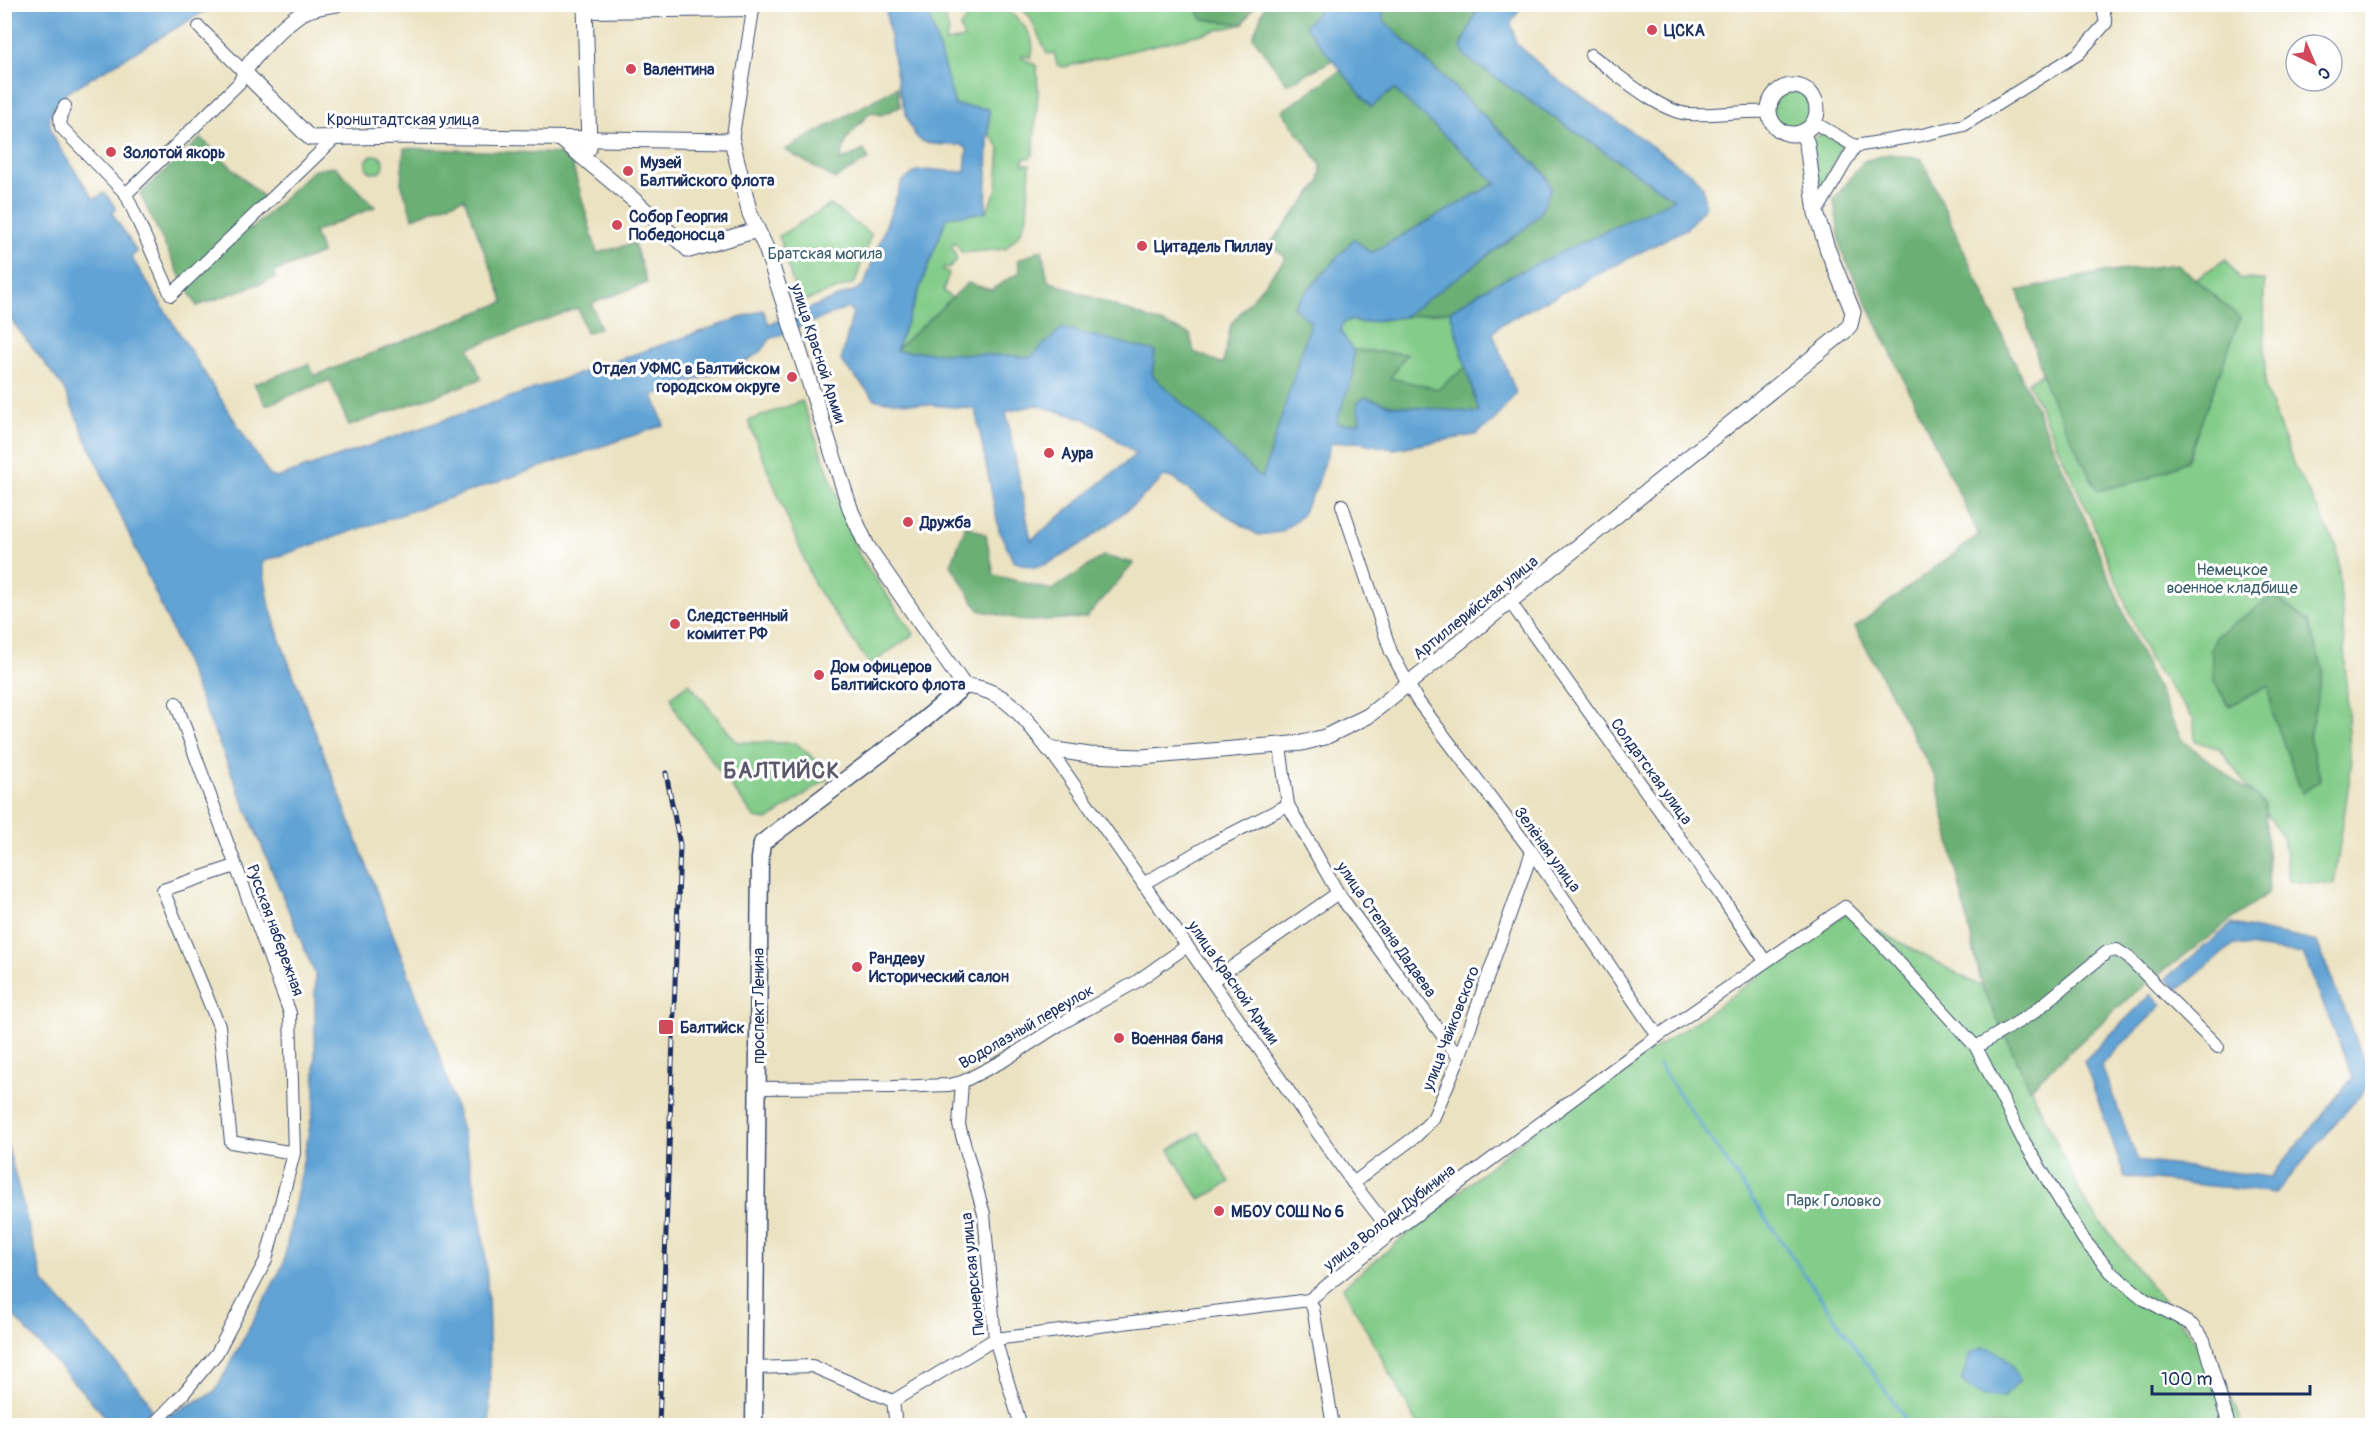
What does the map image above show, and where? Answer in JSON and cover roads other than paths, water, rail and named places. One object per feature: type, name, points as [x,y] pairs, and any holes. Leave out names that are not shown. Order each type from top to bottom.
[{"type":"main road","name":"проспект Ленина","points":[[754,1425],[762,843],[913,729],[964,686]]},
{"type":"street","points":[[126,194],[239,83],[251,61],[297,16],[317,7],[337,4]]},
{"type":"street","points":[[1808,127],[1856,146],[1964,125],[2078,54],[2106,24],[2102,4]]},
{"type":"street","points":[[589,163],[585,8],[754,7]]},
{"type":"street","name":"улица Красной Армии","points":[[754,7],[732,141],[750,214],[766,248],[859,530],[964,686]]},
{"type":"street","points":[[200,27],[244,72]]},
{"type":"street","points":[[1591,54],[1661,105],[1676,112],[1691,114],[1769,112]]},
{"type":"street","name":"Кронштадтская улица","points":[[244,72],[310,138],[401,136],[732,141]]},
{"type":"street","points":[[1789,87],[1798,87],[1806,91],[1816,105],[1808,127],[1793,134],[1784,133],[1776,128],[1769,112],[1774,95],[1789,87]]},
{"type":"street","points":[[65,106],[60,117],[61,127],[126,194],[171,295],[336,137]]},
{"type":"street","name":"Артиллерийская улица","points":[[1049,749],[1089,755],[1142,757],[1280,746],[1302,743],[1335,733],[1368,716],[1826,347],[1850,325],[1853,312],[1827,248],[1816,213],[1807,144],[1808,127]]},
{"type":"street","points":[[561,139],[689,250],[757,230]]},
{"type":"street","points":[[1816,213],[1856,146]]},
{"type":"street","name":"Зелёная улица","points":[[1342,505],[1391,652],[1417,700],[1532,852],[1658,1036]]},
{"type":"street","name":"Солдатская улица","points":[[1510,602],[1719,893],[1765,961]]},
{"type":"street","points":[[964,686],[977,686],[1006,699],[1030,724],[1049,749]]},
{"type":"street","name":"Русская набережная","points":[[152,1425],[183,1394],[217,1353],[266,1260],[294,1153],[290,1013],[176,703]]},
{"type":"street","name":"улица Степана Дадаева","points":[[1280,746],[1288,805],[1338,893],[1459,1058]]},
{"type":"street","name":"улица Красной Армии","points":[[1049,749],[1353,1183],[1392,1233]]},
{"type":"street","points":[[1143,884],[1211,844],[1288,805]]},
{"type":"street","name":"улица Чайковского","points":[[1353,1183],[1415,1137],[1433,1119],[1459,1058],[1532,852]]},
{"type":"street","points":[[235,866],[163,890],[219,1026],[231,1142],[294,1153]]},
{"type":"street","points":[[1212,981],[1338,893]]},
{"type":"street","name":"улица Володи Дубинина","points":[[1309,1300],[1392,1233],[1658,1036],[1845,907],[1872,933],[1976,1047]]},
{"type":"street","name":"Водолазный переулок","points":[[758,1088],[894,1087],[949,1085],[962,1082],[1003,1061],[1059,1025],[1136,982],[1187,946]]},
{"type":"street","points":[[2218,1047],[2130,958],[2117,950],[2107,952],[2033,1013],[1976,1047],[2023,1140],[2084,1240],[2111,1272],[2144,1299],[2192,1326],[2204,1340],[2229,1425]]},
{"type":"street","name":"Пионерская улица","points":[[962,1082],[959,1125],[984,1215],[995,1339],[1021,1425]]},
{"type":"street","points":[[893,1401],[995,1339],[1309,1300],[1313,1308],[1333,1425]]},
{"type":"street","points":[[755,1368],[812,1366],[893,1401]]},
{"type":"street","points":[[893,1401],[896,1425]]},
{"type":"water","points":[[5,5],[215,5],[69,91],[54,108],[50,124],[60,149],[94,199],[105,193],[116,209],[112,213],[137,252],[131,257],[269,475],[276,478],[763,310],[769,324],[864,285],[902,182],[917,171],[965,172],[967,149],[962,145],[924,142],[913,131],[901,98],[885,5],[926,5],[955,105],[989,109],[986,212],[947,217],[896,351],[1031,357],[1062,328],[1155,351],[1152,375],[1262,479],[1311,322],[1293,307],[1354,239],[1371,253],[1496,183],[1394,89],[1371,107],[1305,26],[1324,5],[1383,5],[1383,20],[1545,174],[1551,188],[1541,212],[1527,227],[1403,317],[1359,323],[1351,320],[1344,322],[1340,331],[1353,350],[1353,375],[1336,423],[1360,422],[1357,403],[1365,397],[1390,405],[1479,413],[1450,311],[1490,286],[1674,199],[1468,59],[1461,48],[1479,5],[1522,5],[1511,23],[1516,43],[1551,75],[1693,175],[1703,187],[1705,207],[1686,229],[1503,323],[1493,333],[1516,393],[1493,422],[1475,435],[1393,449],[1357,442],[1331,443],[1317,486],[1301,516],[1281,532],[1258,535],[1200,499],[1175,479],[1165,476],[1103,529],[1064,555],[1035,567],[1013,561],[999,530],[975,409],[876,400],[841,361],[853,312],[847,308],[770,339],[761,352],[741,364],[653,395],[664,425],[262,562],[270,607],[280,640],[438,1051],[462,1132],[477,1194],[484,1241],[489,1320],[490,1425],[113,1425],[5,1307],[4,1133],[43,1281],[146,1397],[156,1421],[215,1392],[283,1265],[315,1100],[315,974],[171,628],[63,387],[5,312]],"holes":[[[1036,405],[1085,419],[1136,454],[1031,540],[1006,412]]]},
{"type":"water","points":[[2232,924],[2317,942],[2372,1081],[2276,1193],[2125,1177],[2084,1061],[2151,994],[2162,1005],[2101,1065],[2138,1161],[2271,1177],[2353,1077],[2303,954],[2234,944],[2178,990],[2166,978]]},
{"type":"water","points":[[1982,1348],[2001,1354],[2020,1381],[2003,1397],[1980,1395],[1961,1381],[1970,1354]]},
{"type":"waterway","points":[[1659,1065],[1910,1426]]},
{"type":"railway","points":[[659,1426],[680,845],[666,773]]},
{"type":"place","name":"ЦСКА","points":[[1652,30]]},
{"type":"place","name":"Валентина","points":[[631,69]]},
{"type":"place","name":"Золотой якорь","points":[[111,152]]},
{"type":"place","name":"Музей Балтийского флота","points":[[628,171]]},
{"type":"place","name":"Собор Георгия Победоносца","points":[[617,225]]},
{"type":"place","name":"Цитадель Пиллау","points":[[1142,246]]},
{"type":"place","name":"Отдел УФМС в Балтийском городском округе","points":[[792,377]]},
{"type":"place","name":"Аура","points":[[1049,453]]},
{"type":"place","name":"Дружба","points":[[908,522]]},
{"type":"place","name":"Следственный комитет РФ","points":[[675,624]]},
{"type":"place","name":"Дом офицеров Балтийского флота","points":[[819,675]]},
{"type":"place","name":"Рандеву Исторический салон","points":[[857,967]]},
{"type":"place","name":"Балтийск","points":[[666,1027]]},
{"type":"place","name":"Военная баня","points":[[1119,1038]]},
{"type":"place","name":"МБОУ СОШ № 6","points":[[1219,1211]]},
{"type":"district","name":"БАЛТИЙСК","points":[[782,770]]},
{"type":"park label","name":"Братская могила","points":[[825,253]]},
{"type":"park label","name":"Немецкое военное кладбище","points":[[2232,578]]},
{"type":"park label","name":"Парк Головко","points":[[1834,1200]]}]
